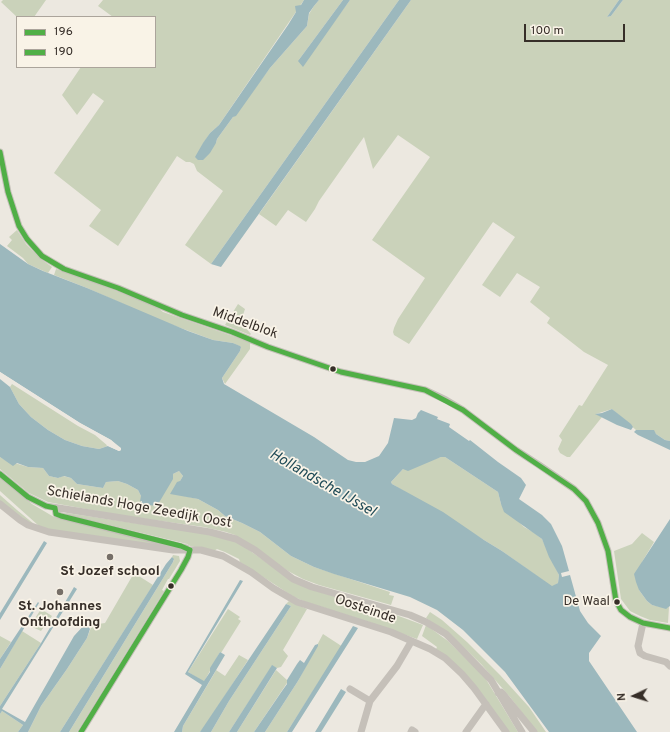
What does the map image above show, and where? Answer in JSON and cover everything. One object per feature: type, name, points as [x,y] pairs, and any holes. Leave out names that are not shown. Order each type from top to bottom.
[{"type":"street","name":"Middelblok","points":[[0,152],[8,192],[19,226],[30,244],[42,256],[64,268],[118,288],[182,315],[341,372],[425,390],[463,410],[516,450],[574,489],[586,502],[598,523],[608,551],[616,601],[621,610],[630,617],[643,623],[670,628]]},
{"type":"street","name":"Schielands Hoge Zeedijk Oost","points":[[0,474],[28,497],[46,506],[210,532],[236,539],[255,550],[293,579],[410,615],[426,622],[446,634],[491,680],[522,732]]},
{"type":"street","name":"Oosteinde","points":[[0,504],[15,517],[28,525],[49,532],[173,550],[201,550],[223,556],[297,602],[391,632],[430,649],[445,658],[462,674],[506,732]]},
{"type":"street","name":"Oosteinde","points":[[55,508],[56,514],[61,516],[181,546],[190,550]]},
{"type":"street","points":[[81,732],[181,570],[190,550]]},
{"type":"street","points":[[643,623],[638,646],[640,653],[666,662],[670,666]]},
{"type":"street","points":[[361,732],[370,701],[397,666],[411,642]]},
{"type":"street","points":[[350,689],[370,701]]},
{"type":"street","points":[[498,693],[501,692],[504,694],[534,732]]},
{"type":"street","points":[[466,732],[486,704]]},
{"type":"street","points":[[411,732],[412,730],[415,732]]},
{"type":"green space","points":[[3,0],[46,0],[35,16],[16,16],[1,2]]},
{"type":"green space","points":[[103,0],[304,0],[219,125],[210,133],[202,146],[216,143],[217,139],[270,68],[307,26],[309,14],[319,0],[343,0],[298,61],[333,23],[350,0],[399,0],[211,264],[185,245],[223,191],[197,171],[194,164],[186,162],[177,156],[118,246],[89,226],[101,210],[54,173],[104,101],[93,93],[77,115],[62,95],[80,68],[156,68],[156,16],[112,16],[98,6]]},
{"type":"green space","points":[[411,0],[619,0],[607,17],[611,16],[623,0],[670,0],[670,441],[665,440],[653,430],[636,430],[612,409],[596,414],[602,417],[570,457],[560,453],[558,449],[562,440],[559,436],[579,405],[582,406],[608,365],[584,352],[547,323],[550,318],[530,302],[540,287],[517,273],[500,297],[482,285],[515,237],[493,222],[409,344],[394,335],[394,328],[398,319],[425,278],[372,240],[430,157],[398,135],[373,169],[364,137],[306,222],[288,210],[276,226],[259,214]]},
{"type":"green space","points":[[17,230],[26,244],[41,259],[52,267],[48,273],[28,264],[23,258],[7,246],[12,240],[9,237]]},
{"type":"green space","points":[[56,269],[86,279],[157,307],[163,312],[250,342],[250,349],[225,384],[222,378],[240,351],[241,347],[233,343],[213,340],[159,320],[54,275]]},
{"type":"green space","points":[[238,304],[245,309],[242,323],[251,334],[250,335],[225,325]]},
{"type":"green space","points":[[12,384],[78,426],[95,435],[108,446],[99,449],[82,446],[65,440],[48,430],[31,417],[19,404],[10,387]]},
{"type":"green space","points":[[0,457],[28,467],[43,468],[49,476],[58,478],[63,476],[71,478],[77,484],[103,488],[106,482],[118,481],[138,490],[141,496],[141,503],[173,476],[173,474],[179,471],[183,476],[180,481],[185,496],[198,499],[218,510],[225,516],[260,532],[291,556],[314,567],[390,592],[389,595],[394,596],[391,605],[319,585],[303,579],[288,571],[235,535],[226,532],[204,527],[118,515],[48,502],[29,493],[0,469]]},
{"type":"green space","points":[[445,457],[498,492],[501,504],[524,527],[542,539],[559,575],[558,583],[552,587],[502,551],[392,484],[391,482],[403,469]]},
{"type":"green space","points":[[0,477],[32,504],[54,517],[173,547],[59,532],[39,526],[0,491]]},
{"type":"green space","points":[[0,495],[34,524],[29,523],[0,501]]},
{"type":"green space","points":[[67,513],[207,534],[232,540],[242,545],[280,572],[423,625],[417,639],[294,597],[240,562],[239,559],[217,549],[214,551],[190,546],[65,514]]},
{"type":"green space","points":[[642,533],[654,542],[642,562],[639,590],[652,605],[666,608],[669,607],[668,623],[650,620],[630,611],[621,599],[614,551],[632,544]]},
{"type":"green space","points":[[173,555],[179,556],[180,561],[162,590],[164,591],[77,732],[69,732],[173,562]]},
{"type":"green space","points":[[134,573],[153,585],[60,732],[28,732],[41,706],[87,638],[92,625],[105,623]]},
{"type":"green space","points":[[289,601],[307,609],[283,650],[288,656],[281,667],[277,668],[272,666],[229,732],[211,732],[229,701],[291,606],[286,604]]},
{"type":"green space","points":[[41,609],[52,616],[41,631],[30,626]]},
{"type":"green space","points":[[228,609],[240,617],[238,619],[241,621],[221,653],[220,652],[204,682],[188,672]]},
{"type":"green space","points":[[430,612],[442,620],[467,642],[500,675],[529,707],[546,732],[537,732],[510,697],[481,664],[454,638],[426,618]]},
{"type":"green space","points":[[426,625],[448,641],[484,676],[518,732],[509,732],[436,649],[437,647],[422,636]]},
{"type":"green space","points":[[22,631],[41,643],[0,706],[0,669]]},
{"type":"green space","points":[[323,634],[343,647],[340,655],[323,682],[320,680],[287,732],[265,732],[298,681]]},
{"type":"green space","points":[[0,636],[11,642],[0,659]]},
{"type":"green space","points":[[239,655],[248,660],[204,728],[200,732],[182,732],[183,726],[216,670],[225,676]]},
{"type":"green space","points":[[276,670],[287,680],[287,683],[254,732],[237,732]]},
{"type":"green space","points":[[2,711],[23,725],[18,732],[0,732],[0,714]]},
{"type":"water","points":[[304,0],[319,0],[309,13],[307,26],[270,68],[236,116],[233,117],[217,139],[210,153],[203,160],[198,160],[195,157],[203,143],[210,133],[219,125],[288,25],[296,12],[295,6],[301,5]]},
{"type":"water","points":[[343,0],[350,0],[303,67],[298,61]]},
{"type":"water","points":[[399,0],[411,0],[221,267],[211,264]]},
{"type":"water","points":[[619,0],[623,0],[611,16],[607,17]]},
{"type":"water","name":"Hollandsche IJssel","points":[[0,244],[28,264],[43,271],[188,331],[213,340],[233,343],[240,346],[240,351],[222,378],[224,384],[314,437],[348,460],[365,462],[379,456],[388,443],[394,418],[412,420],[416,418],[421,410],[438,417],[437,419],[450,424],[449,427],[469,441],[470,440],[521,478],[526,485],[519,499],[542,515],[551,524],[562,546],[569,571],[561,573],[562,577],[570,575],[580,611],[588,623],[601,636],[589,653],[589,661],[637,732],[549,732],[505,672],[463,630],[437,610],[410,597],[314,567],[291,556],[260,532],[225,516],[218,510],[198,499],[170,494],[177,482],[180,481],[183,476],[179,471],[173,474],[173,479],[157,506],[141,504],[141,496],[138,490],[118,481],[106,482],[103,488],[77,484],[71,478],[64,476],[58,478],[49,476],[43,468],[28,467],[17,463],[13,466],[0,457],[0,379],[10,387],[19,404],[31,417],[48,430],[65,440],[82,446],[99,449],[108,446],[119,451],[121,450],[111,440],[80,423],[0,372]],"holes":[[[441,457],[445,457],[498,492],[504,512],[542,539],[549,557],[559,575],[558,583],[552,586],[443,512],[392,484],[391,482],[403,469],[408,471]]]},
{"type":"water","points":[[612,409],[631,424],[633,427],[631,430],[595,414]]},
{"type":"water","points":[[636,430],[654,430],[656,434],[665,440],[670,441],[670,450],[638,435],[634,432]]},
{"type":"water","points":[[670,519],[670,606],[666,609],[652,605],[647,601],[639,590],[634,574]]},
{"type":"water","points":[[44,541],[47,543],[0,620],[0,613]]},
{"type":"water","points":[[172,557],[174,559],[173,562],[69,732],[60,732],[166,564]]},
{"type":"water","points":[[240,580],[243,581],[188,672],[204,681],[220,652],[225,655],[183,726],[182,732],[174,732],[202,685],[185,674]]},
{"type":"water","points":[[74,587],[77,589],[2,709],[25,722],[74,636],[86,623],[90,629],[87,638],[41,706],[28,732],[18,732],[23,725],[2,711],[0,714],[0,706],[41,643]]},
{"type":"water","points":[[38,602],[39,603],[0,669],[0,659]]},
{"type":"water","points":[[286,604],[291,606],[229,701],[211,732],[200,732]]},
{"type":"water","points":[[353,626],[358,628],[292,732],[287,732]]},
{"type":"water","points":[[318,644],[298,681],[265,732],[254,732],[287,684],[287,680],[297,664],[300,660],[304,663],[315,645]]},
{"type":"water","points":[[272,665],[277,668],[237,732],[229,732]]},
{"type":"water","points":[[341,689],[346,692],[321,732],[315,732]]},
{"type":"pier","points":[[0,372],[80,423],[111,440],[121,448],[121,450],[119,451],[106,445],[109,444],[118,448],[0,375]]},
{"type":"transit line","name":"196","points":[[0,152],[8,192],[19,226],[27,239],[42,256],[64,269],[118,288],[182,315],[232,332],[268,347],[341,372],[425,390],[463,410],[516,450],[574,489],[586,501],[598,523],[608,551],[616,601],[621,610],[630,617],[643,623],[670,628]]},
{"type":"transit line","name":"190","points":[[0,474],[28,497],[46,506],[55,508]]},
{"type":"transit line","name":"190","points":[[55,508],[56,514],[61,516],[181,546],[190,550]]},
{"type":"transit line","name":"190","points":[[81,732],[181,570],[190,550]]},
{"type":"place","name":"St Jozef school","points":[[110,557]]},
{"type":"place","name":"St. Johannes Onthoofding","points":[[60,592]]},
{"type":"place","name":"De Waal","points":[[617,602]]}]
